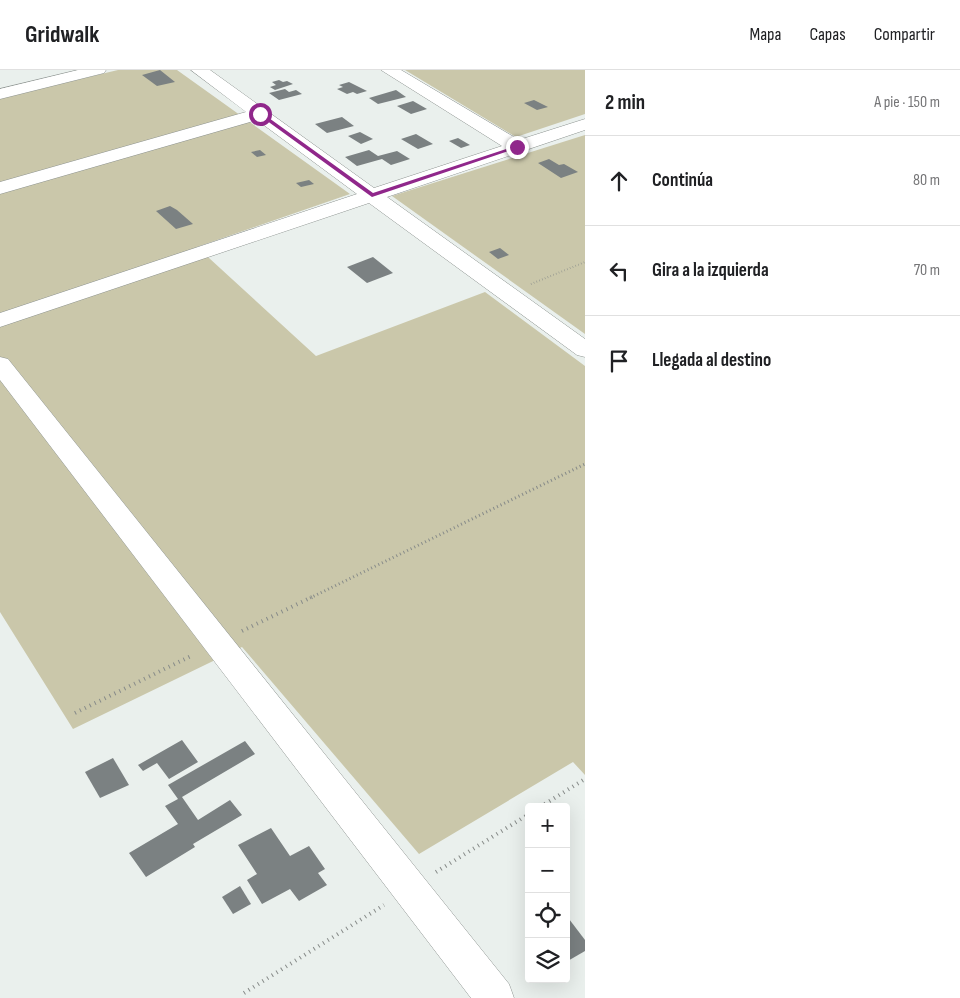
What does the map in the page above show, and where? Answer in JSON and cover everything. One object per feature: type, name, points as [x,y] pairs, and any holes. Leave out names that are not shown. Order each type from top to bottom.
[{"type":"street","points":[[2,90],[98,70]]},
{"type":"street","points":[[199,70],[585,350]]},
{"type":"street","points":[[389,70],[517,147]]},
{"type":"street","points":[[0,188],[260,114]]},
{"type":"street","points":[[0,320],[585,124]]},
{"type":"street","points":[[0,364],[495,998]]},
{"type":"path","points":[[508,294],[585,262]]},
{"type":"path","points":[[75,713],[585,464]]},
{"type":"path","points":[[546,803],[585,779]]},
{"type":"shaded area","points":[[118,70],[177,70],[350,194],[197,247],[316,356],[485,292],[585,366],[585,775],[573,762],[419,854],[242,647],[73,729],[0,612],[0,98]]},
{"type":"shaded area","points":[[405,70],[585,70],[585,114],[516,137]]},
{"type":"shaded area","points":[[585,135],[585,334],[392,196]]},
{"type":"building","points":[[160,70],[175,82],[157,86],[142,75]]},
{"type":"building","points":[[279,80],[293,84],[275,90],[270,87],[276,85],[272,82]]},
{"type":"building","points":[[349,82],[367,91],[347,94],[337,89],[343,87],[339,85]]},
{"type":"building","points":[[285,89],[289,92],[296,90],[302,94],[279,100],[269,93]]},
{"type":"building","points":[[396,90],[406,97],[378,104],[369,98]]},
{"type":"building","points":[[534,100],[548,107],[537,110],[524,103]]},
{"type":"building","points":[[413,101],[427,109],[411,114],[397,106]]},
{"type":"building","points":[[342,117],[354,126],[327,133],[315,124]]},
{"type":"building","points":[[360,132],[373,139],[361,144],[348,136]]},
{"type":"building","points":[[416,134],[433,144],[418,149],[401,139]]},
{"type":"building","points":[[458,138],[470,145],[461,148],[449,141]]},
{"type":"building","points":[[260,150],[266,155],[257,157],[251,152]]},
{"type":"building","points":[[369,150],[378,156],[397,151],[410,159],[391,165],[382,159],[357,166],[345,157]]},
{"type":"building","points":[[549,159],[559,165],[564,164],[578,172],[561,178],[538,163]]},
{"type":"building","points":[[309,180],[314,184],[301,187],[296,183]]},
{"type":"building","points":[[170,206],[193,224],[176,229],[156,211]]},
{"type":"building","points":[[500,248],[509,255],[498,259],[489,252]]},
{"type":"building","points":[[373,257],[393,273],[367,283],[347,267]]},
{"type":"building","points":[[182,740],[198,762],[169,779],[157,763],[143,771],[138,765]]},
{"type":"building","points":[[245,741],[255,754],[182,797],[198,820],[230,800],[242,815],[193,844],[195,847],[146,877],[129,853],[178,824],[165,806],[178,799],[168,785]]},
{"type":"building","points":[[113,758],[129,785],[100,798],[85,772]]},
{"type":"building","points":[[271,828],[290,856],[309,846],[325,869],[318,873],[327,885],[299,901],[290,889],[262,904],[247,880],[257,874],[238,845]]},
{"type":"building","points":[[240,886],[251,904],[233,914],[222,897]]},
{"type":"building","points":[[570,920],[585,940],[585,951],[570,960]]},
{"type":"route","points":[[260,114],[372,195],[517,147]]}]
